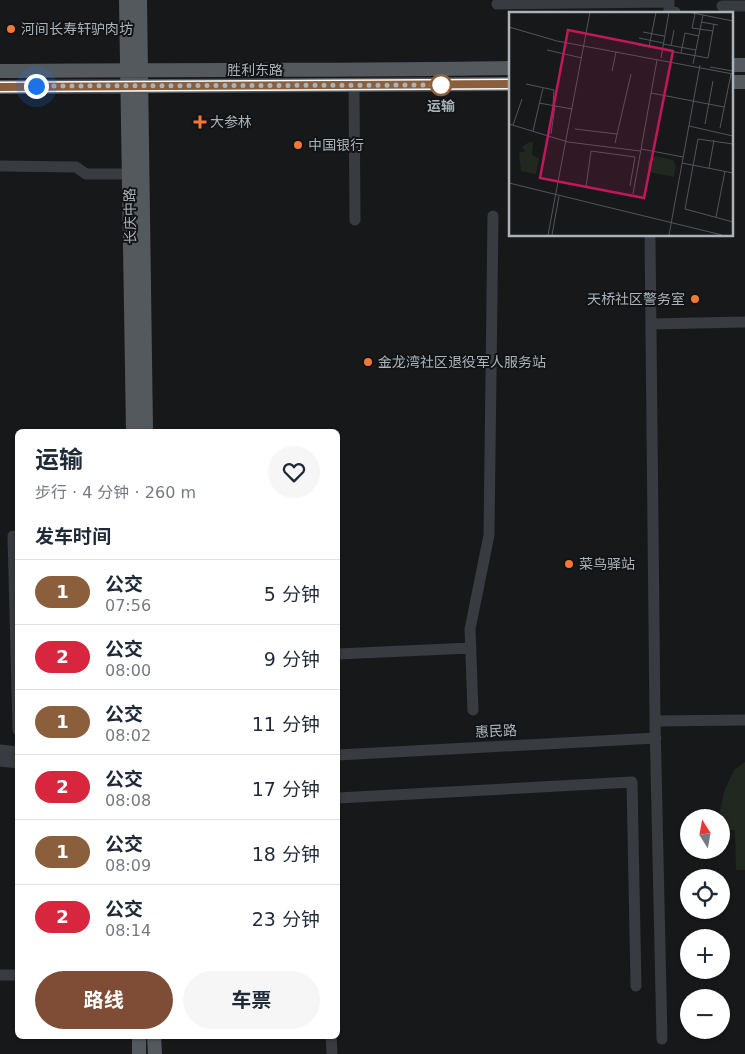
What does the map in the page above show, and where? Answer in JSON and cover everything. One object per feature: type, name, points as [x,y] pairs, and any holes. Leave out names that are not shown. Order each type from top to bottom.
[{"type":"main road","name":"长庆中路","points":[[126,0],[134,70]]},
{"type":"main road","name":"长庆中路","points":[[140,0],[134,86],[146,429]]},
{"type":"main road","points":[[732,65],[745,65]]},
{"type":"main road","name":"胜利东路","points":[[0,70],[509,68]]},
{"type":"main road","points":[[732,82],[745,82]]},
{"type":"main road","name":"胜利东路","points":[[0,87],[509,84]]},
{"type":"main road","name":"长庆中路","points":[[133,429],[129,174],[134,86]]},
{"type":"main road","points":[[139,1039],[139,1054]]},
{"type":"main road","points":[[154,1039],[155,1054]]},
{"type":"street","points":[[497,4],[669,1]]},
{"type":"street","points":[[722,6],[745,6]]},
{"type":"street","points":[[354,86],[355,220]]},
{"type":"street","points":[[0,166],[76,166],[86,174],[129,174]]},
{"type":"street","points":[[473,710],[470,629],[489,535],[493,216]]},
{"type":"street","points":[[650,236],[655,721],[662,1039]]},
{"type":"street","points":[[651,324],[745,322]]},
{"type":"street","points":[[0,536],[15,536]]},
{"type":"street","points":[[340,654],[471,648]]},
{"type":"street","points":[[655,721],[745,720]]},
{"type":"street","name":"惠民路","points":[[340,755],[656,738]]},
{"type":"street","points":[[0,750],[15,752]]},
{"type":"street","points":[[0,761],[15,763]]},
{"type":"street","points":[[340,798],[632,782],[636,986]]},
{"type":"street","points":[[0,975],[15,975]]},
{"type":"street","points":[[331,1039],[332,1053]]},
{"type":"shaded area","points":[[745,762],[745,870],[736,870],[735,830],[730,830],[730,809],[720,809],[725,789],[734,770]]},
{"type":"bus line","name":"1","points":[[0,87],[509,84]]},
{"type":"place","name":"河间长寿轩驴肉坊","points":[[11,29]]},
{"type":"place","name":"运输","points":[[441,85]]},
{"type":"place","name":"大参林","points":[[200,122]]},
{"type":"place","name":"中国银行","points":[[298,145]]},
{"type":"place","name":"天桥社区警务室","points":[[695,299]]},
{"type":"place","name":"金龙湾社区退役军人服务站","points":[[368,362]]},
{"type":"place","name":"菜鸟驿站","points":[[569,564]]},
{"type":"route","points":[[36,86],[441,85]]}]
